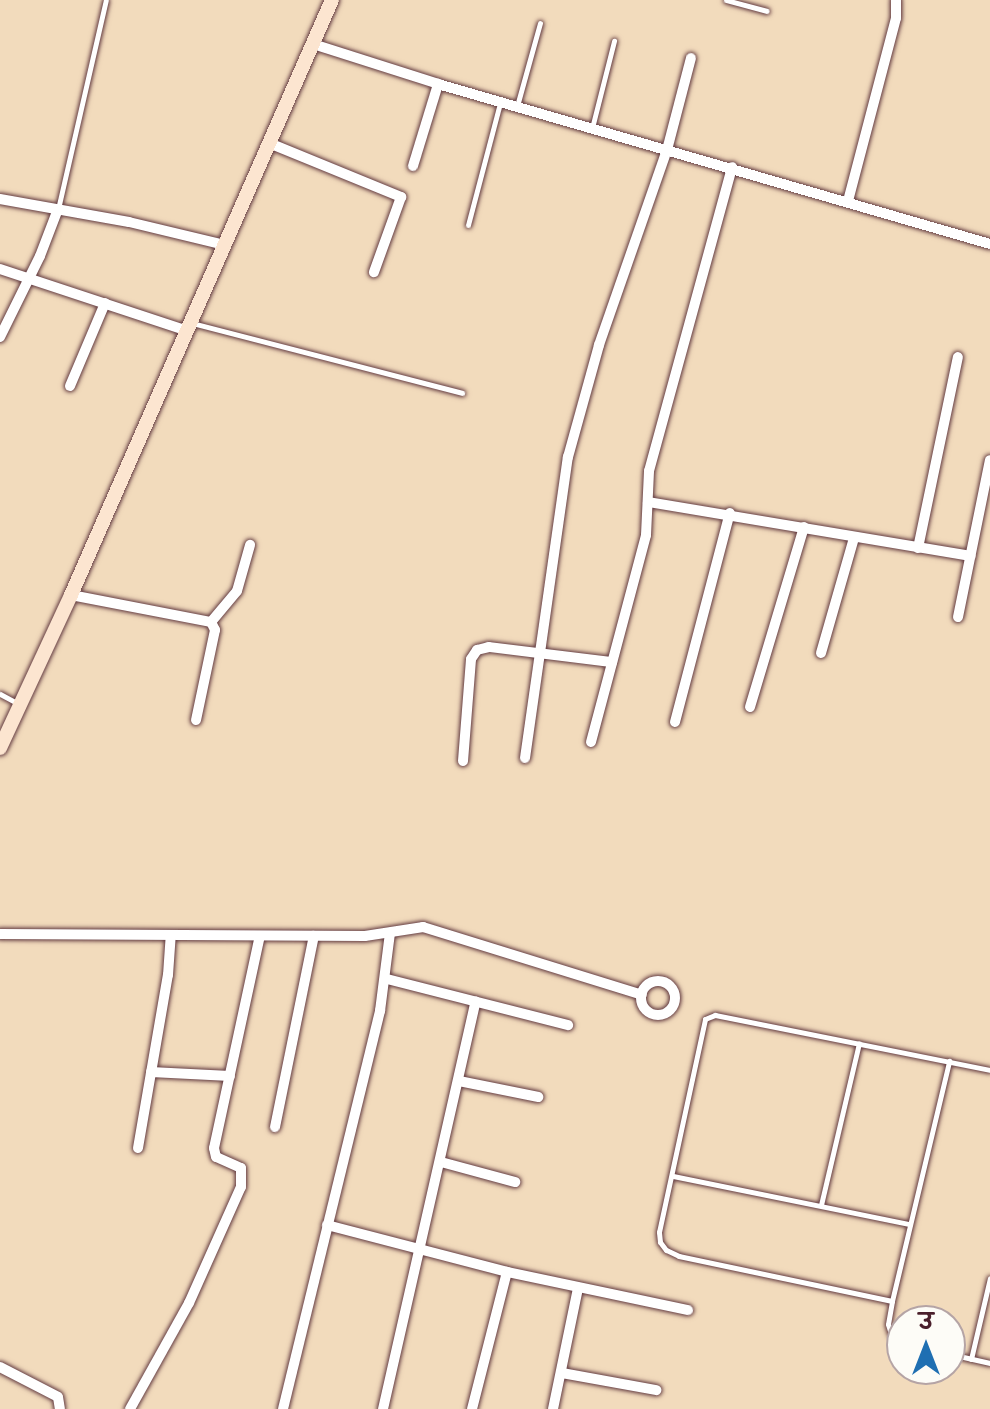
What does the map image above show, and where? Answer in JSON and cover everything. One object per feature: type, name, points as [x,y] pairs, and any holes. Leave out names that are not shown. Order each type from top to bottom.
[{"type":"street","points":[[0,748],[71,595],[332,0]]},
{"type":"street","points":[[848,201],[896,18],[896,0]]},
{"type":"street","points":[[313,44],[438,84],[990,244]]},
{"type":"street","points":[[525,758],[561,491],[575,426],[619,283],[667,150],[691,58]]},
{"type":"street","points":[[413,166],[438,84]]},
{"type":"street","points":[[269,143],[401,197],[374,272]]},
{"type":"street","points":[[591,742],[646,535],[649,471],[732,167]]},
{"type":"street","points":[[0,199],[144,225],[225,245]]},
{"type":"street","points":[[0,337],[58,209]]},
{"type":"street","points":[[0,269],[189,327]]},
{"type":"street","points":[[70,386],[105,303]]},
{"type":"street","points":[[918,548],[958,357]]},
{"type":"street","points":[[958,617],[990,460]]},
{"type":"street","points":[[648,502],[730,513],[854,538],[971,556]]},
{"type":"street","points":[[675,722],[730,513]]},
{"type":"street","points":[[750,707],[804,527]]},
{"type":"street","points":[[821,653],[854,538]]},
{"type":"street","points":[[211,622],[237,591],[250,545]]},
{"type":"street","points":[[71,595],[211,622]]},
{"type":"street","points":[[196,720],[215,630],[211,622]]},
{"type":"street","points":[[463,761],[471,659],[477,650],[489,647],[612,662]]},
{"type":"street","points":[[0,934],[314,936],[390,933],[423,927],[642,995]]},
{"type":"street","points":[[283,1409],[387,979],[390,933]]},
{"type":"street","points":[[138,1148],[171,936]]},
{"type":"street","points":[[130,1409],[189,1303],[241,1187],[241,1168],[214,1154],[260,936]]},
{"type":"street","points":[[275,1127],[314,936]]},
{"type":"street","points":[[387,979],[568,1025]]},
{"type":"street","points":[[383,1409],[476,1001]]},
{"type":"street","points":[[151,1072],[230,1076]]},
{"type":"street","points":[[459,1081],[538,1097]]},
{"type":"street","points":[[441,1162],[515,1182]]},
{"type":"street","points":[[327,1225],[507,1272],[688,1310]]},
{"type":"street","points":[[472,1409],[507,1272]]},
{"type":"street","points":[[553,1409],[578,1288]]},
{"type":"street","points":[[0,1367],[58,1397],[60,1409]]},
{"type":"street","points":[[562,1373],[656,1390]]},
{"type":"lane","points":[[58,209],[106,0]]},
{"type":"lane","points":[[726,0],[767,11]]},
{"type":"lane","points":[[517,107],[540,23]]},
{"type":"lane","points":[[592,128],[614,41]]},
{"type":"lane","points":[[468,225],[500,102]]},
{"type":"lane","points":[[189,327],[462,393]]},
{"type":"lane","points":[[0,694],[20,704]]},
{"type":"lane","points":[[892,1301],[666,1250],[659,1232],[703,1025],[709,1016],[990,1070]]},
{"type":"lane","points":[[821,1205],[859,1043]]},
{"type":"lane","points":[[891,1305],[949,1061]]},
{"type":"lane","points":[[673,1176],[908,1224]]},
{"type":"lane","points":[[971,1359],[990,1278]]},
{"type":"lane","points":[[966,1358],[990,1363]]}]
